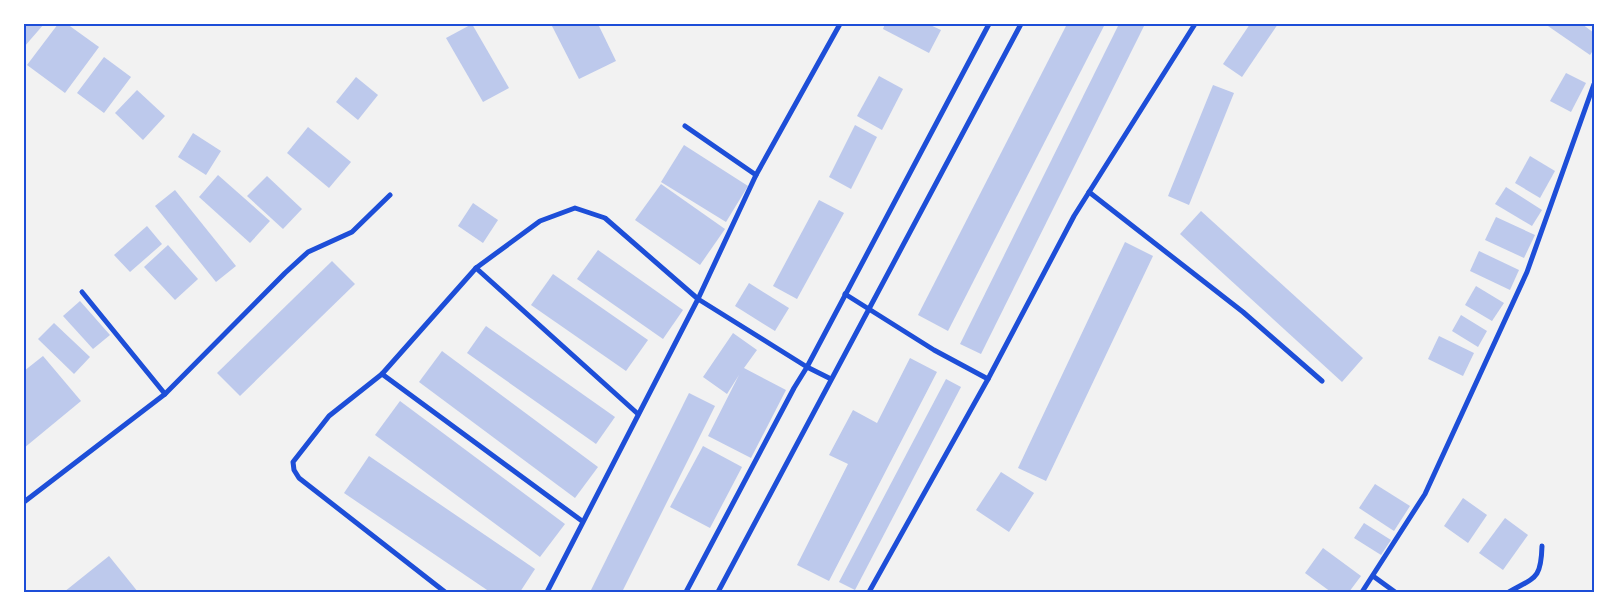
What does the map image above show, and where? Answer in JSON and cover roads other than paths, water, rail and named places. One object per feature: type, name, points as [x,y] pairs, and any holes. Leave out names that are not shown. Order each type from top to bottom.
[{"type":"street","points":[[547,592],[698,299],[756,175],[840,24]]},
{"type":"street","points":[[686,592],[989,24]]},
{"type":"street","points":[[718,592],[1020,24]]},
{"type":"street","points":[[869,592],[988,379],[1089,192],[1195,24]]},
{"type":"street","points":[[1362,592],[1425,494],[1528,272],[1594,84]]},
{"type":"street","points":[[686,126],[756,175]]},
{"type":"street","points":[[1089,192],[1243,312],[1322,381]]},
{"type":"street","points":[[24,502],[165,394],[308,252],[352,232],[390,195]]},
{"type":"street","points":[[445,592],[299,478],[294,470],[293,462],[329,416],[382,374],[476,268],[540,221],[575,208],[605,218],[698,299],[807,367],[831,379]]},
{"type":"street","points":[[476,268],[638,414]]},
{"type":"street","points":[[82,292],[165,394]]},
{"type":"street","points":[[846,294],[934,350],[988,379]]},
{"type":"street","points":[[382,374],[582,521]]},
{"type":"street","points":[[1509,592],[1535,578],[1540,570],[1542,546]]},
{"type":"street","points":[[1373,576],[1395,592]]}]
